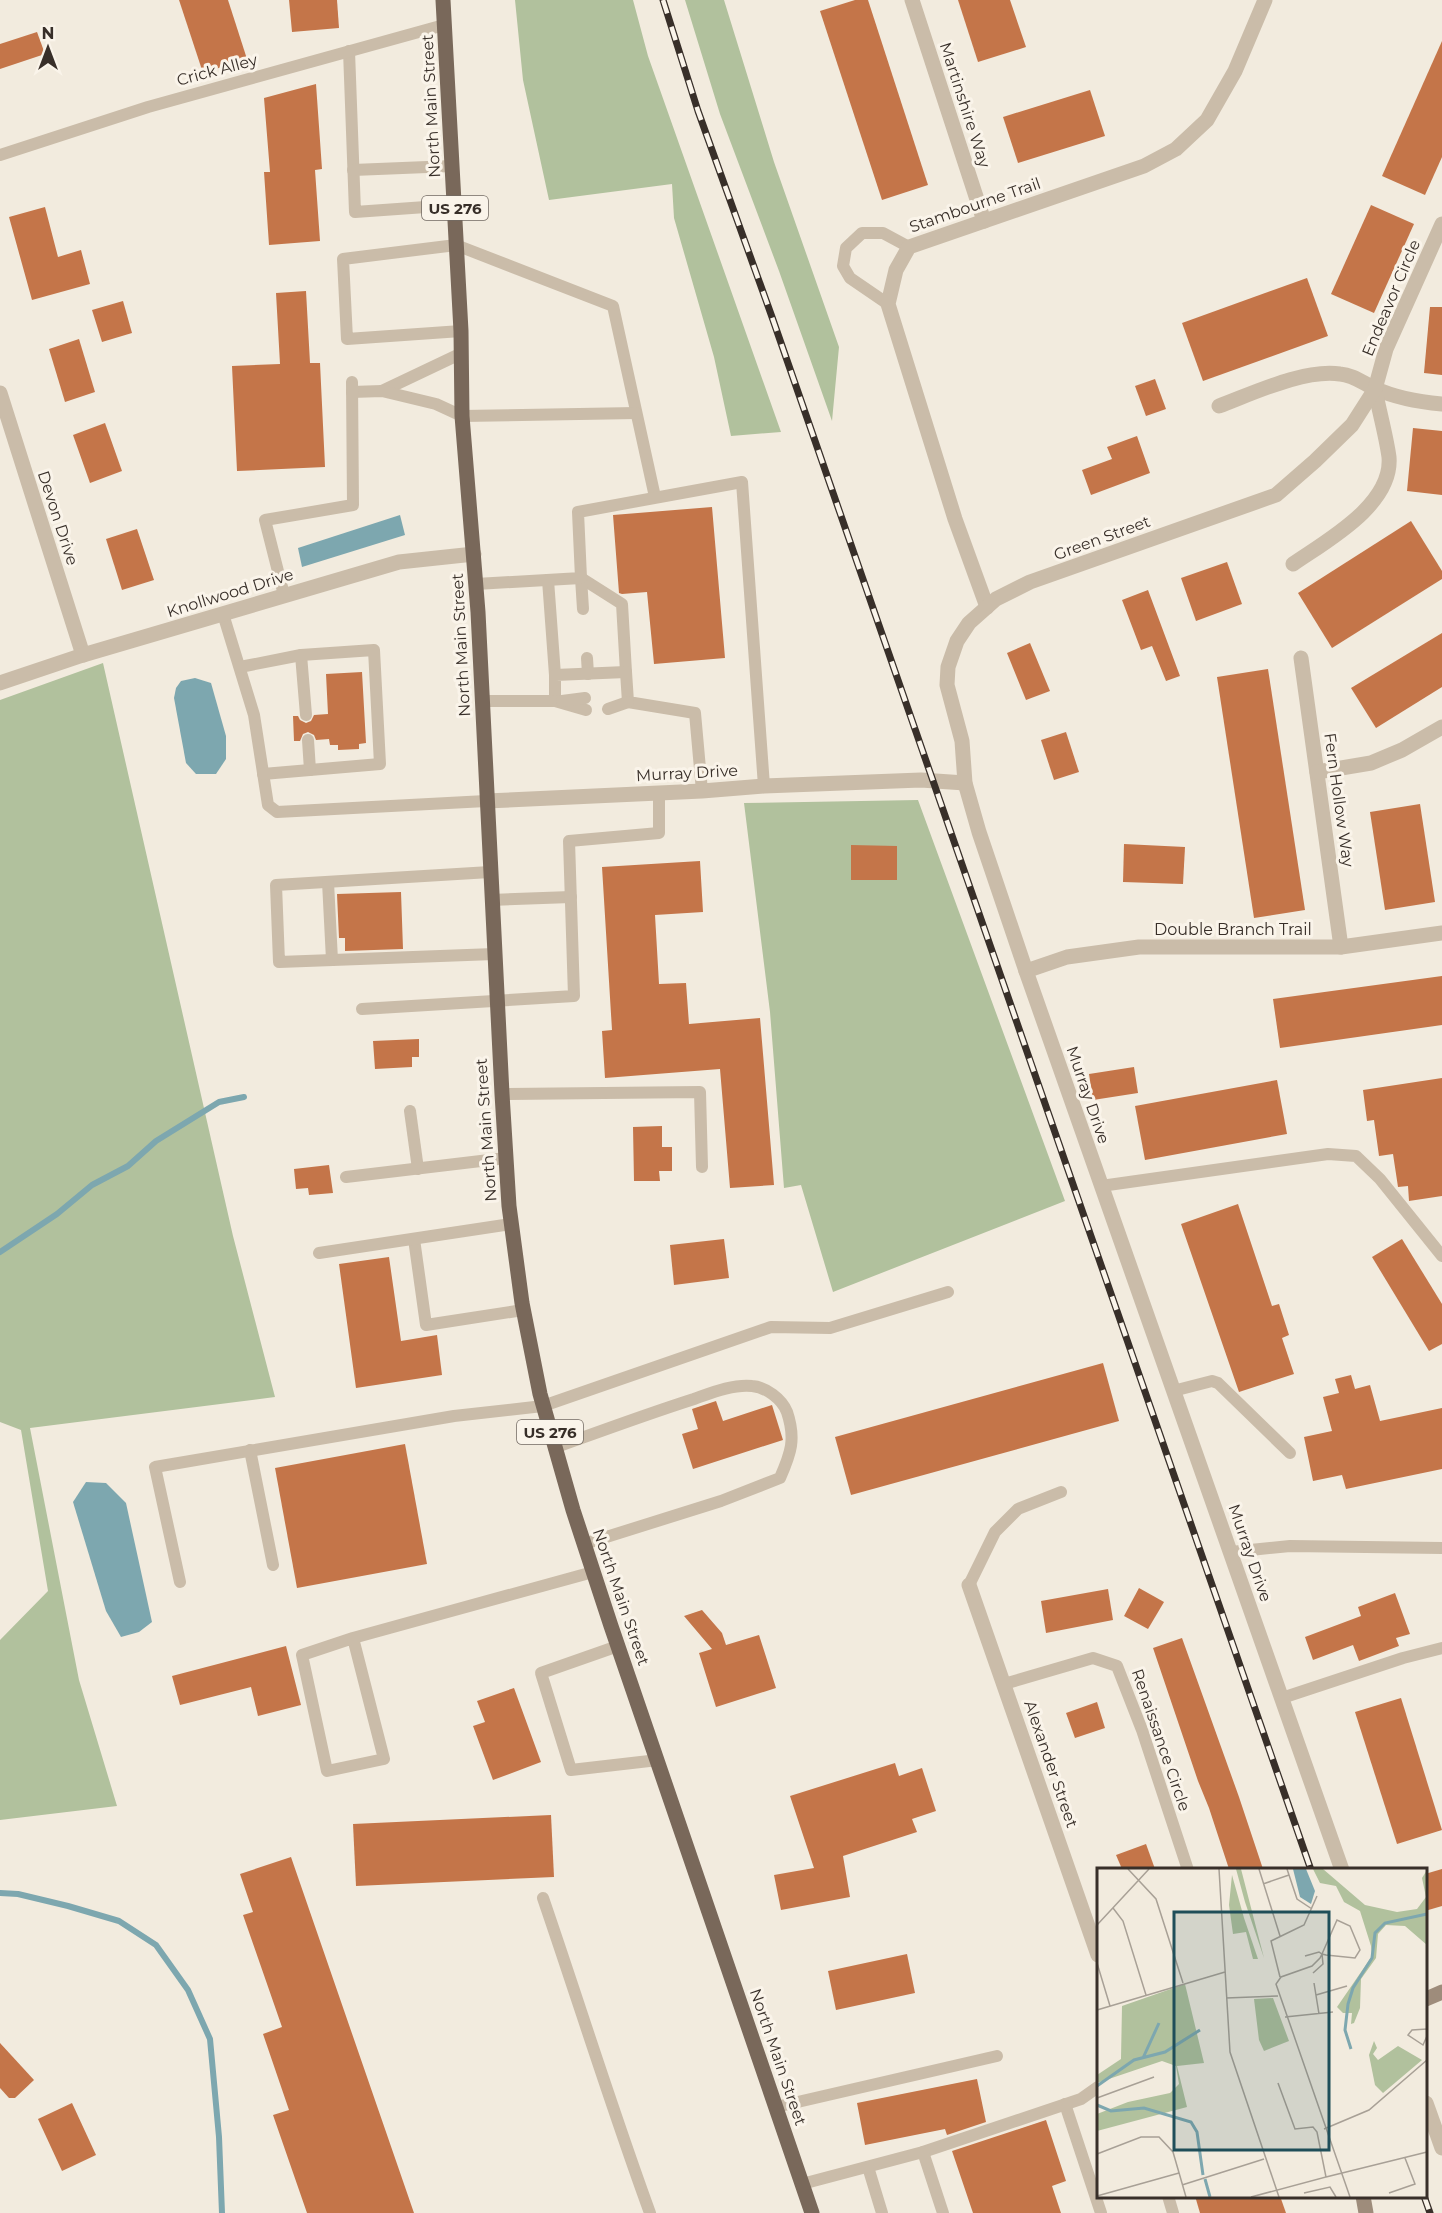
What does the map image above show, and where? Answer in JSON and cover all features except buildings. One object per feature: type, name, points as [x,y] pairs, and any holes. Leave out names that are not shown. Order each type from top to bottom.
[{"type":"main road","name":"North Main Street","points":[[443,0],[461,331],[462,416],[476,584],[496,1001],[511,1224],[523,1310],[543,1406],[584,1544],[812,2213]]},
{"type":"street","name":"Martinshire Way","points":[[912,0],[984,221]]},
{"type":"street","name":"Stambourne Trail","points":[[888,304],[897,270],[909,247],[1144,166],[1176,149],[1207,120],[1235,70],[1265,0]]},
{"type":"street","name":"Endeavor Circle","points":[[1375,389],[1386,349],[1442,224]]},
{"type":"street","points":[[888,304],[955,519],[987,607]]},
{"type":"street","points":[[1219,406],[1314,374],[1341,374],[1360,380],[1375,389],[1412,401],[1442,404]]},
{"type":"street","points":[[1293,564],[1351,523],[1373,503],[1384,484],[1389,460],[1375,389]]},
{"type":"street","name":"Green Street","points":[[965,783],[962,741],[947,685],[948,667],[957,641],[969,623],[996,599],[1030,582],[1276,495],[1352,425],[1375,389]]},
{"type":"street","name":"Devon Drive","points":[[0,393],[83,655]]},
{"type":"street","name":"Knollwood Drive","points":[[0,682],[83,655],[399,562],[474,554]]},
{"type":"street","name":"Fern Hollow Way","points":[[1301,658],[1341,947]]},
{"type":"street","points":[[1317,771],[1371,763],[1402,750],[1442,727]]},
{"type":"street","name":"Murray Drive","points":[[486,801],[921,780],[965,783],[979,832],[1026,971],[1342,1868]]},
{"type":"street","name":"Double Branch Trail","points":[[1026,971],[1067,957],[1139,947],[1341,947],[1442,933]]},
{"type":"street","name":"Alexander Street","points":[[969,1585],[1097,1948]]},
{"type":"street","points":[[1427,1998],[1442,1992]]},
{"type":"street","points":[[1427,2108],[1442,2148]]},
{"type":"street","points":[[1363,2198],[1366,2213]]},
{"type":"lane","name":"Crick Alley","points":[[0,155],[148,106],[444,25]]},
{"type":"lane","points":[[349,51],[355,212],[454,205]]},
{"type":"lane","points":[[354,170],[452,166]]},
{"type":"lane","points":[[888,304],[850,278],[843,266],[846,248],[862,233],[883,233],[909,247]]},
{"type":"lane","points":[[461,331],[347,339],[343,258],[456,245],[613,306],[655,498]]},
{"type":"lane","points":[[382,392],[462,353]]},
{"type":"lane","points":[[284,595],[265,520],[353,505],[352,387],[436,404],[462,416],[636,412]]},
{"type":"lane","points":[[584,609],[578,512],[742,482],[764,786]]},
{"type":"lane","points":[[476,584],[581,578],[622,604],[628,702]]},
{"type":"lane","points":[[548,580],[555,701]]},
{"type":"lane","points":[[223,614],[255,715],[268,805],[278,812],[486,801]]},
{"type":"lane","points":[[240,668],[301,655],[374,650],[380,764],[263,774]]},
{"type":"lane","points":[[301,655],[306,715]]},
{"type":"lane","points":[[587,658],[588,674]]},
{"type":"lane","points":[[555,675],[626,672]]},
{"type":"lane","points":[[482,701],[555,701],[586,704]]},
{"type":"lane","points":[[609,703],[628,702],[695,713],[702,791]]},
{"type":"lane","points":[[308,740],[310,770]]},
{"type":"lane","points":[[362,1010],[574,996],[569,841],[660,833],[660,793]]},
{"type":"lane","points":[[490,872],[276,885],[279,962],[494,954]]},
{"type":"lane","points":[[328,882],[332,960]]},
{"type":"lane","points":[[492,900],[571,897]]},
{"type":"lane","points":[[502,1094],[700,1092],[702,1167]]},
{"type":"lane","points":[[410,1111],[418,1169]]},
{"type":"lane","points":[[1101,1186],[1328,1154],[1356,1156],[1380,1179],[1442,1256]]},
{"type":"lane","points":[[346,1177],[506,1158]]},
{"type":"lane","points":[[319,1253],[511,1224]]},
{"type":"lane","points":[[414,1239],[426,1325],[523,1310]]},
{"type":"lane","points":[[180,1582],[155,1467],[454,1416],[543,1406],[771,1327],[830,1328],[948,1292]]},
{"type":"lane","points":[[1173,1390],[1212,1381],[1218,1383],[1290,1453]]},
{"type":"lane","points":[[554,1448],[721,1390],[752,1385],[770,1392],[784,1406],[793,1429],[793,1443],[780,1478],[722,1501],[584,1544]]},
{"type":"lane","points":[[250,1450],[273,1565]]},
{"type":"lane","points":[[969,1585],[996,1532],[1018,1509],[1061,1492]]},
{"type":"lane","points":[[1230,1552],[1290,1546],[1442,1548]]},
{"type":"lane","points":[[354,1638],[384,1760],[327,1771],[302,1655],[354,1638],[593,1572]]},
{"type":"lane","points":[[618,1646],[541,1673],[571,1770],[658,1760]]},
{"type":"lane","points":[[1282,1698],[1403,1658],[1442,1648]]},
{"type":"lane","name":"Renaissance Circle","points":[[1004,1684],[1093,1658],[1118,1666],[1142,1730],[1188,1868]]},
{"type":"lane","points":[[543,1898],[618,2126],[650,2213]]},
{"type":"lane","points":[[776,2107],[998,2056]]},
{"type":"lane","points":[[802,2184],[923,2152],[1081,2099],[1097,2088]]},
{"type":"lane","points":[[1065,2104],[1101,2213]]},
{"type":"lane","points":[[923,2152],[943,2213]]},
{"type":"lane","points":[[868,2167],[882,2213]]},
{"type":"lane","points":[[1169,2198],[1173,2213]]},
{"type":"green space","points":[[515,0],[633,0],[648,56],[781,432],[731,436],[714,357],[674,218],[672,184],[549,200],[523,80]]},
{"type":"green space","points":[[685,0],[724,0],[774,162],[839,347],[832,421],[720,114]]},
{"type":"green space","points":[[103,663],[233,1236],[275,1397],[30,1428],[79,1680],[117,1806],[0,1820],[0,1640],[48,1591],[21,1430],[0,1422],[0,700]]},
{"type":"green space","points":[[918,800],[1065,1201],[833,1292],[801,1185],[784,1188],[770,1012],[744,803]]},
{"type":"water","points":[[400,515],[405,535],[302,567],[298,548]]},
{"type":"water","points":[[195,678],[211,683],[226,736],[226,759],[216,774],[196,774],[186,763],[174,698],[176,688],[181,681]]},
{"type":"water","points":[[86,1482],[106,1483],[126,1503],[152,1622],[139,1632],[121,1637],[106,1611],[73,1502]]},
{"type":"waterway","points":[[0,1252],[57,1214],[92,1185],[128,1166],[156,1141],[219,1102],[244,1097]]},
{"type":"waterway","points":[[0,1893],[18,1894],[119,1921],[156,1945],[188,1990],[210,2039],[219,2137],[222,2213]]},
{"type":"railway","points":[[663,0],[698,111],[772,317],[1310,1868]]},
{"type":"railway","points":[[1425,2198],[1430,2213]]}]
